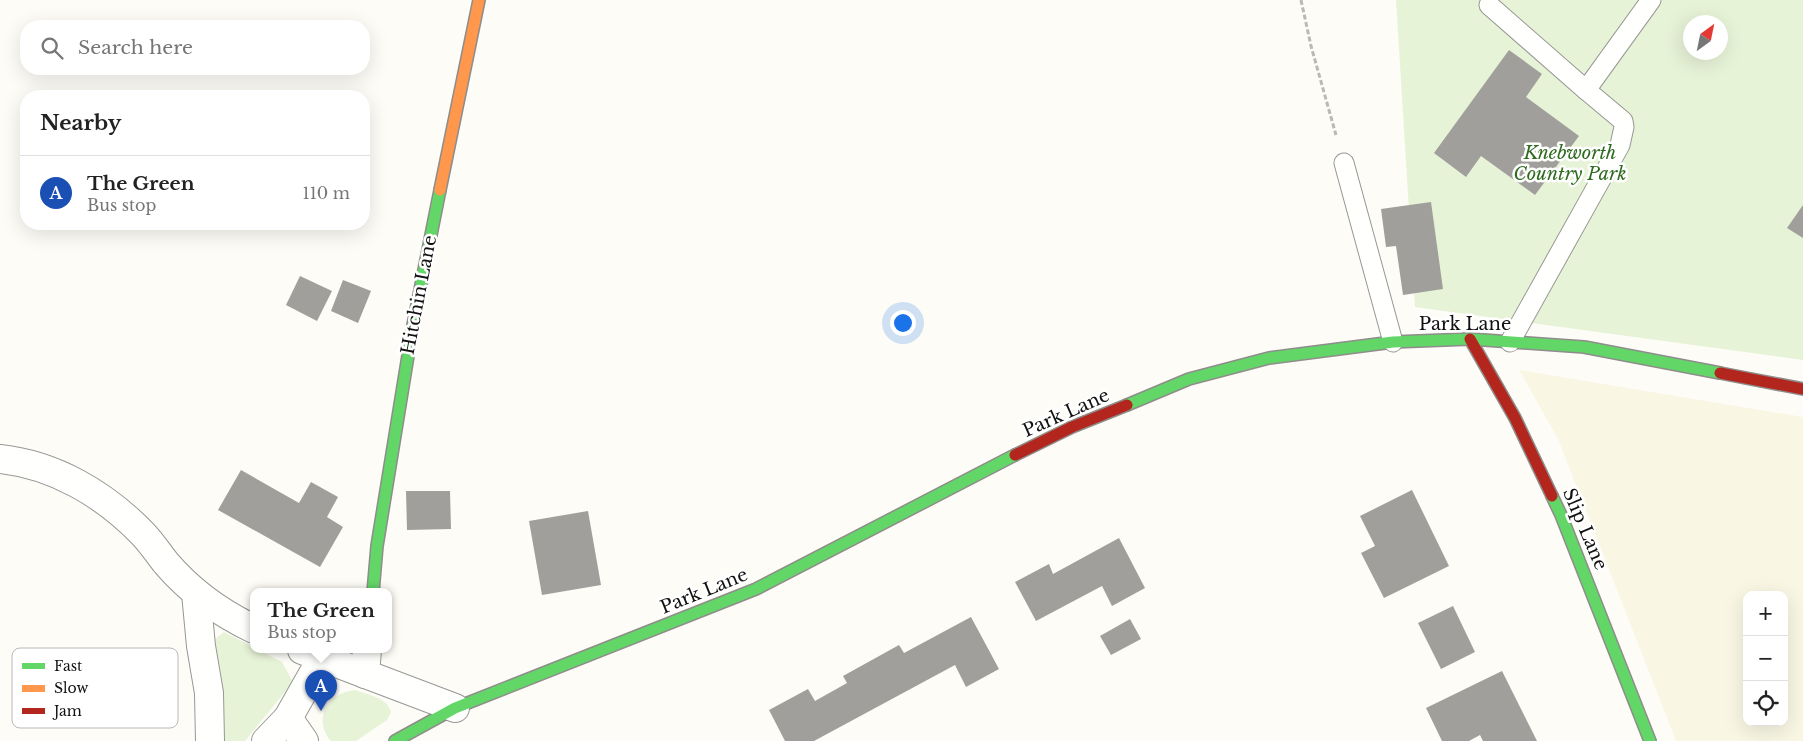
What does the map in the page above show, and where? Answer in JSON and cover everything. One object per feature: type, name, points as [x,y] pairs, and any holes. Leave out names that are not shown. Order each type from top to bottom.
[{"type":"street","name":"Hitchin Lane","points":[[373,588],[377,546],[413,325],[479,0]]},
{"type":"street","name":"Park Lane","points":[[395,741],[455,708],[756,589],[938,494],[1072,427],[1189,379],[1269,358],[1393,342],[1470,338],[1584,347],[1803,389]]},
{"type":"street","name":"Slip Lane","points":[[1470,338],[1515,418],[1562,514],[1650,741]]},
{"type":"street","points":[[0,459],[52,471],[88,488],[114,507],[143,534],[166,564],[196,593],[229,617],[250,627]]},
{"type":"street","points":[[196,593],[201,646],[209,693],[210,741]]},
{"type":"street","points":[[266,741],[288,718],[312,654],[366,662],[455,708]]},
{"type":"street","points":[[288,718],[304,741]]},
{"type":"lane","points":[[1586,90],[1651,0]]},
{"type":"lane","points":[[1489,5],[1623,122],[1624,127],[1620,145],[1510,342]]},
{"type":"lane","points":[[1344,163],[1393,342]]},
{"type":"path","points":[[1301,0],[1310,46],[1344,163]]},
{"type":"shaded area","points":[[1519,370],[1803,417],[1803,741],[1676,741],[1558,439]]},
{"type":"green space","name":"Knebworth Country Park","points":[[1396,0],[1803,0],[1803,360],[1415,307]]},
{"type":"green space","points":[[224,632],[250,645],[250,653],[264,653],[282,662],[293,682],[245,741],[222,741],[214,640]]},
{"type":"green space","points":[[355,690],[371,695],[386,703],[391,712],[387,720],[356,741],[331,741],[325,733],[323,724],[326,708],[337,696]]},
{"type":"building","points":[[1509,50],[1542,74],[1526,97],[1579,136],[1535,195],[1481,156],[1466,177],[1434,153]]},
{"type":"building","points":[[1431,202],[1443,289],[1403,295],[1396,246],[1386,247],[1381,209]]},
{"type":"building","points":[[1803,205],[1803,238],[1787,228]]},
{"type":"building","points":[[300,276],[332,291],[317,321],[286,305]]},
{"type":"building","points":[[343,280],[371,291],[358,323],[331,311]]},
{"type":"building","points":[[241,470],[299,503],[311,482],[338,497],[327,517],[343,527],[320,567],[218,510]]},
{"type":"building","points":[[1412,490],[1449,566],[1384,598],[1361,553],[1375,546],[1360,516]]},
{"type":"building","points":[[406,491],[450,491],[451,529],[407,530]]},
{"type":"building","points":[[588,511],[601,585],[542,595],[529,521]]},
{"type":"building","points":[[1119,538],[1145,588],[1112,606],[1102,586],[1036,621],[1015,582],[1049,564],[1053,574]]},
{"type":"building","points":[[1453,606],[1475,652],[1441,669],[1418,623]]},
{"type":"building","points":[[971,617],[999,669],[966,687],[955,665],[814,741],[785,741],[769,710],[808,689],[815,701],[847,683],[843,676],[899,645],[904,653]]},
{"type":"building","points":[[1130,619],[1141,639],[1111,655],[1100,636]]},
{"type":"building","points":[[1502,671],[1537,741],[1483,741],[1480,735],[1469,741],[1442,741],[1426,708]]},
{"type":"traffic: fast","points":[[373,588],[377,546],[413,325],[440,190]]},
{"type":"traffic: fast","points":[[1127,405],[1189,379],[1269,358],[1393,342],[1470,339],[1584,347],[1720,373]]},
{"type":"traffic: fast","points":[[395,741],[455,708],[756,589],[1015,455]]},
{"type":"traffic: fast","points":[[1552,496],[1650,741]]},
{"type":"traffic: slow","points":[[440,190],[479,0]]},
{"type":"traffic: jam","points":[[1470,339],[1515,418],[1552,496]]},
{"type":"traffic: jam","points":[[1720,373],[1803,389]]},
{"type":"traffic: jam","points":[[1015,455],[1072,427],[1127,405]]},
{"type":"place","name":"The Green","points":[[321,711]]}]
